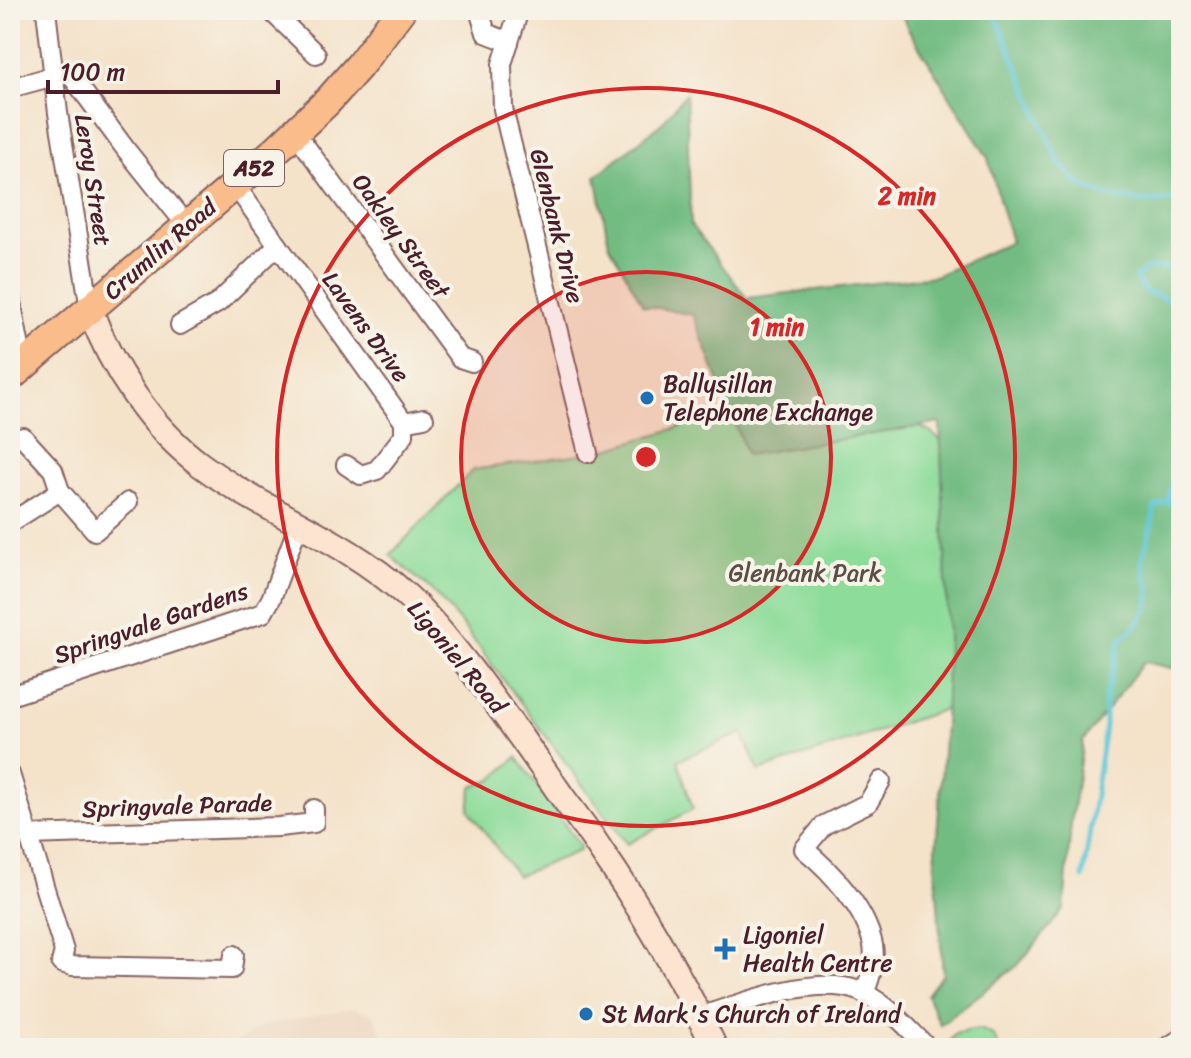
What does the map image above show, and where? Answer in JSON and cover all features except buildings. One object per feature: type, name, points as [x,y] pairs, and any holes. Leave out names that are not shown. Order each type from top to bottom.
[{"type":"main road","name":"Crumlin Road","points":[[18,370],[295,132],[345,84],[401,10]]},
{"type":"street","name":"Leroy Street","points":[[46,10],[58,113],[90,309]]},
{"type":"street","points":[[270,10],[316,54]]},
{"type":"street","points":[[479,10],[486,33],[509,42]]},
{"type":"street","name":"Glenbank Drive","points":[[519,10],[502,64],[503,109],[588,453]]},
{"type":"street","points":[[10,88],[65,73],[73,78],[187,226]]},
{"type":"street","name":"Oakley Street","points":[[295,132],[460,358],[472,362]]},
{"type":"street","name":"Lavens Drive","points":[[235,185],[404,422],[404,435],[377,470],[361,475],[346,465]]},
{"type":"street","points":[[180,325],[218,303],[278,245]]},
{"type":"street","points":[[10,295],[21,353],[18,370]]},
{"type":"street","name":"Ligoniel Road","points":[[90,309],[102,340],[130,387],[175,442],[224,480],[373,569],[406,595],[437,627],[519,733],[602,851],[700,1017],[715,1048]]},
{"type":"street","points":[[404,422],[424,418]]},
{"type":"street","points":[[23,437],[53,470],[60,491],[95,531],[128,502]]},
{"type":"street","points":[[10,523],[60,491]]},
{"type":"street","name":"Springvale Gardens","points":[[10,696],[263,613],[299,523]]},
{"type":"street","points":[[10,774],[64,951],[61,963],[72,966],[232,969],[234,955]]},
{"type":"street","points":[[864,994],[873,968],[873,945],[857,908],[840,884],[804,849],[824,825],[868,803],[881,781]]},
{"type":"street","name":"Springvale Parade","points":[[28,835],[279,827],[314,823],[314,809]]},
{"type":"street","points":[[700,1017],[787,992],[831,985],[876,1000],[928,1048]]},
{"type":"street","points":[[1166,1048],[1181,1039]]},
{"type":"shaded area","points":[[353,1008],[372,1014],[390,1048],[228,1048],[261,1026]]},
{"type":"green space","points":[[900,10],[1172,10],[1181,21],[1181,670],[1144,662],[1083,741],[1071,823],[1064,909],[1018,965],[940,1025],[927,995],[943,974],[935,864],[948,637],[940,423],[747,455],[693,315],[643,305],[609,244],[596,176],[662,123],[686,93],[691,225],[747,298],[935,276],[1011,242],[988,158],[907,27]]},
{"type":"green space","name":"Glenbank Park","points":[[766,401],[859,403],[929,431],[976,469],[982,697],[759,771],[742,733],[678,760],[693,809],[627,844],[460,622],[435,594],[390,555],[473,470],[601,451]]},
{"type":"green space","points":[[517,757],[580,846],[579,851],[517,876],[469,810],[472,787],[492,780]]},
{"type":"green space","points":[[977,1029],[992,1035],[999,1048],[958,1048],[949,1042],[955,1034]]},
{"type":"waterway","points":[[993,10],[1060,165],[1079,183],[1102,194],[1142,201],[1181,199]]},
{"type":"waterway","points":[[1181,268],[1147,268],[1135,278],[1146,292],[1169,299],[1181,317]]},
{"type":"waterway","points":[[1168,501],[1174,474],[1181,470]]},
{"type":"waterway","points":[[1168,501],[1181,516]]},
{"type":"waterway","points":[[1083,878],[1105,726],[1105,698],[1121,638],[1137,624],[1148,604],[1150,590],[1143,559],[1154,508],[1168,501]]},
{"type":"place","name":"Ballysillan Telephone Exchange","points":[[647,398]]},
{"type":"place","name":"Ligoniel Health Centre","points":[[725,949]]},
{"type":"place","name":"St Mark's Church of Ireland","points":[[586,1014]]}]
